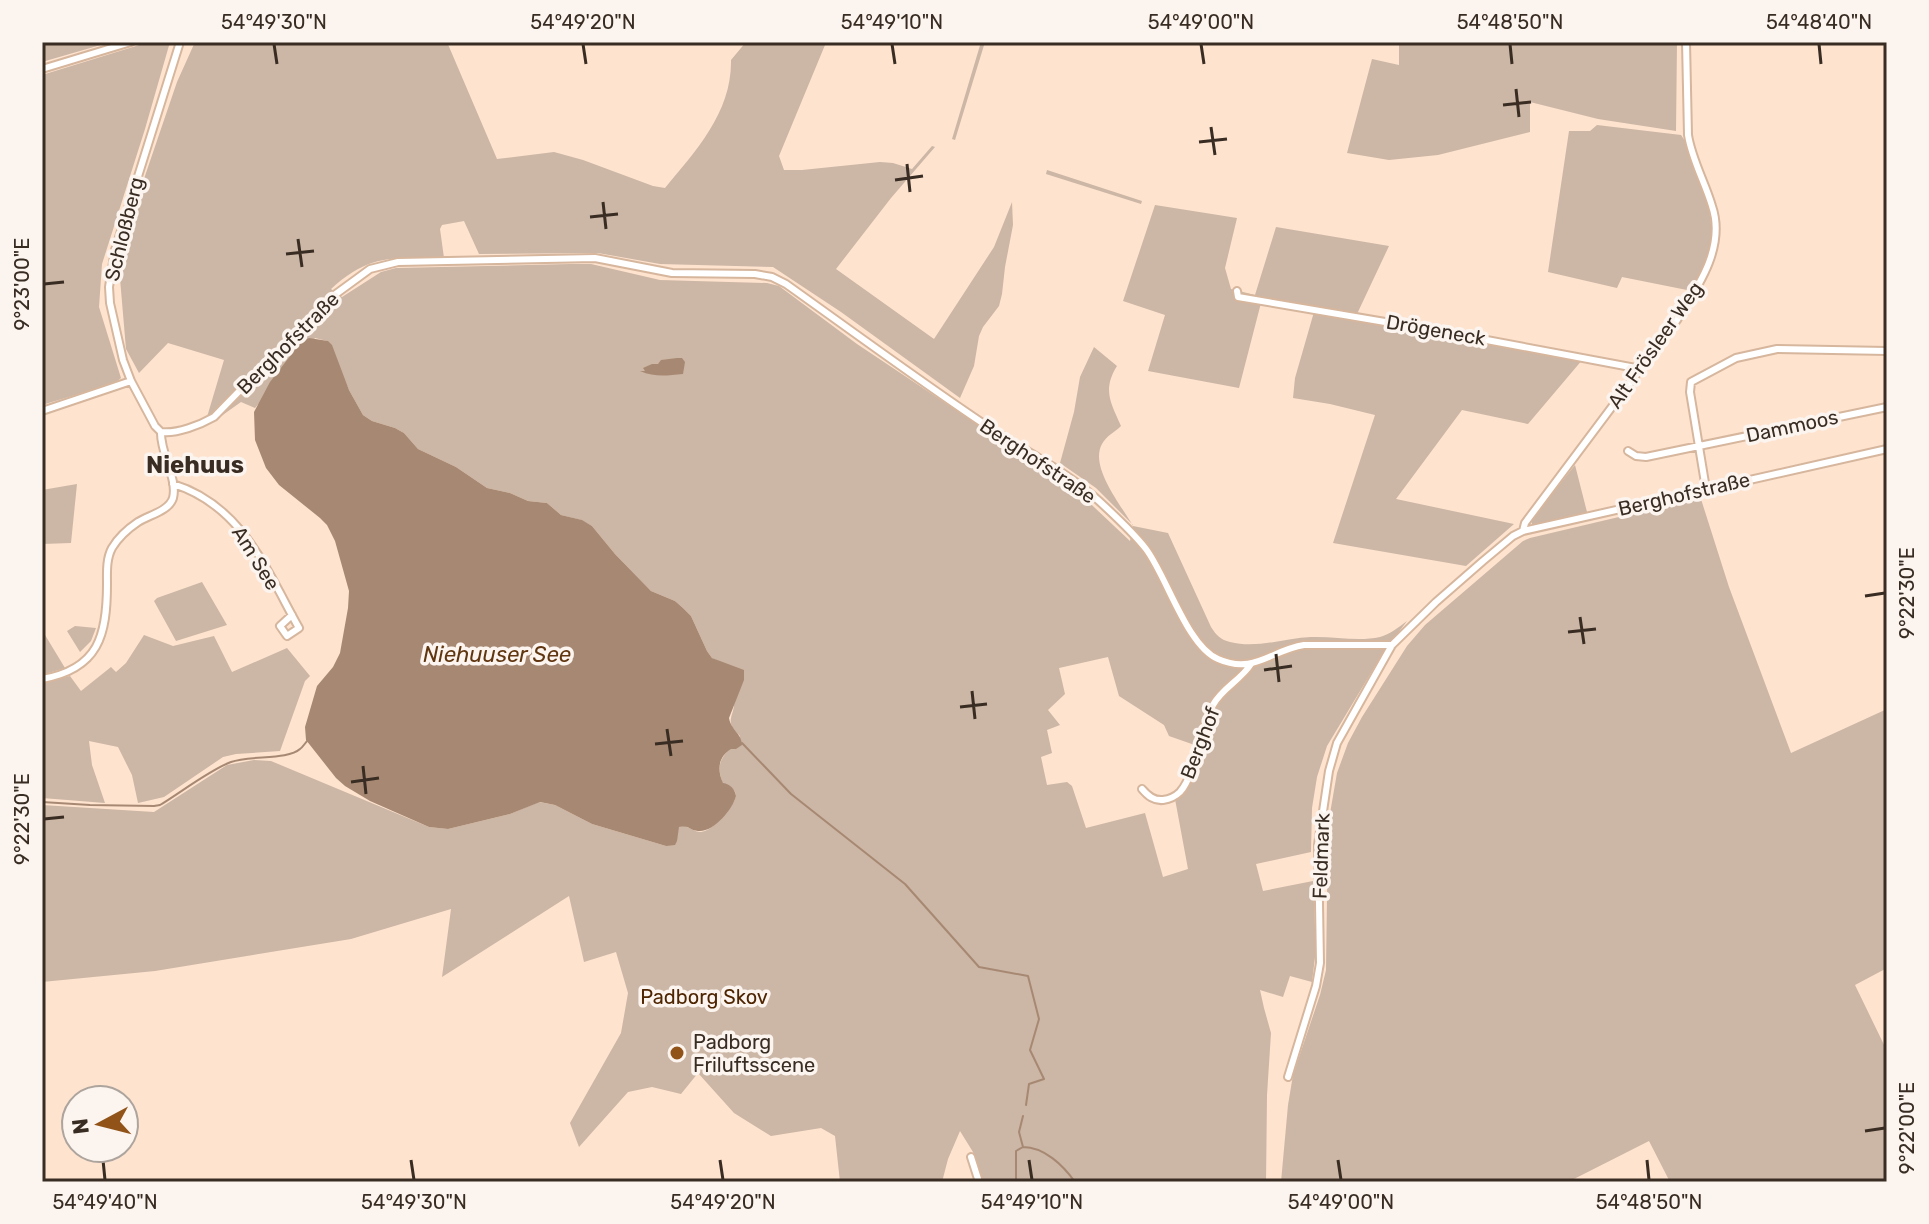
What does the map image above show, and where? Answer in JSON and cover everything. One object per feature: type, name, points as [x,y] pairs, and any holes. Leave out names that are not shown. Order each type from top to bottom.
[{"type":"street","points":[[42,69],[131,42]]},
{"type":"street","name":"Schloßberg","points":[[173,484],[161,432],[131,381],[119,348],[110,303],[111,270],[136,178],[180,42]]},
{"type":"street","name":"Alt Frösleer Weg","points":[[1523,531],[1525,523],[1677,320],[1711,258],[1716,222],[1690,148],[1686,42]]},
{"type":"street","name":"Berghofstraße","points":[[161,432],[172,432],[214,417],[329,299],[357,277],[385,264],[595,258],[672,273],[772,277],[977,420],[1070,478],[1099,501],[1145,547],[1196,640],[1205,650],[1219,659],[1251,664]]},
{"type":"street","name":"Drögeneck","points":[[1237,291],[1238,297],[1641,369]]},
{"type":"street","points":[[1706,489],[1691,382],[1736,358],[1777,349],[1887,351]]},
{"type":"street","points":[[42,411],[131,381]]},
{"type":"street","name":"Dammoos","points":[[1628,451],[1646,457],[1887,407]]},
{"type":"street","name":"Berghofstraße","points":[[1392,645],[1483,561],[1523,531],[1887,449]]},
{"type":"street","points":[[42,679],[73,669],[87,659],[96,647],[106,619],[107,567],[112,548],[138,522],[168,507],[174,496],[173,484]]},
{"type":"street","name":"Am See","points":[[173,484],[191,489],[210,500],[232,519],[250,541],[292,615]]},
{"type":"street","points":[[1251,664],[1304,645],[1392,645]]},
{"type":"street","name":"Feldmark","points":[[1288,1077],[1320,963],[1318,845],[1329,771],[1337,743],[1392,645]]},
{"type":"street","name":"Berghof","points":[[1142,789],[1158,800],[1174,797],[1181,791],[1188,780],[1213,703],[1246,673],[1251,664]]},
{"type":"street","points":[[971,1157],[979,1182]]},
{"type":"green space","points":[[42,42],[111,42],[42,62]]},
{"type":"green space","points":[[149,42],[170,42],[102,264],[99,307],[121,378],[115,383],[42,405],[42,75]]},
{"type":"green space","name":"Padborg Skov","points":[[195,42],[447,42],[497,159],[554,152],[665,188],[689,160],[719,114],[730,79],[731,60],[746,42],[833,42],[825,45],[779,156],[784,170],[880,162],[912,169],[932,146],[935,147],[836,269],[934,339],[994,247],[1012,202],[1013,225],[999,306],[979,336],[974,366],[960,398],[773,267],[660,264],[598,253],[479,254],[464,221],[442,225],[444,258],[397,258],[371,263],[345,277],[331,289],[342,297],[381,272],[396,268],[570,264],[591,264],[660,280],[779,286],[857,344],[1077,491],[1130,541],[1133,526],[1168,533],[1211,627],[1224,640],[1261,644],[1311,637],[1372,638],[1387,634],[1407,621],[1383,653],[1327,746],[1317,777],[1312,808],[1311,852],[1256,864],[1263,891],[1313,881],[1316,949],[1312,982],[1290,976],[1283,997],[1260,990],[1271,1033],[1266,1182],[982,1182],[973,1152],[960,1131],[942,1182],[840,1182],[835,1136],[821,1128],[771,1136],[734,1113],[698,1073],[681,1094],[652,1087],[628,1092],[579,1147],[570,1123],[621,1033],[628,993],[616,952],[584,962],[569,896],[442,977],[451,909],[351,939],[155,971],[42,982],[42,805],[154,812],[227,765],[254,760],[271,761],[429,827],[448,829],[510,814],[539,802],[555,805],[592,824],[666,846],[683,825],[701,832],[712,827],[730,808],[736,796],[733,789],[723,784],[720,775],[723,757],[740,736],[732,726],[734,699],[718,661],[707,651],[691,616],[675,601],[651,591],[592,526],[561,515],[547,503],[528,501],[487,488],[456,467],[418,449],[404,433],[363,415],[327,341],[315,338],[255,408],[241,402],[210,424],[207,417],[224,360],[168,343],[139,373],[126,349],[118,255],[177,82]],"holes":[[[1108,657],[1119,696],[1164,725],[1169,736],[1206,749],[1191,783],[1175,799],[1188,869],[1163,877],[1145,813],[1086,828],[1072,786],[1067,782],[1047,785],[1041,757],[1052,753],[1047,730],[1060,725],[1048,710],[1065,694],[1059,668]]]},
{"type":"green space","points":[[981,42],[985,42],[955,140],[952,139]]},
{"type":"green space","points":[[1399,42],[1677,42],[1676,131],[1598,119],[1530,102],[1530,132],[1438,155],[1389,160],[1347,153],[1372,59],[1399,65]]},
{"type":"green space","points":[[1597,125],[1681,135],[1685,141],[1703,189],[1711,226],[1706,259],[1692,291],[1622,277],[1617,288],[1548,272],[1569,131],[1590,131]]},
{"type":"green space","points":[[1047,170],[1142,201],[1141,204],[1046,174]]},
{"type":"green space","points":[[1155,205],[1237,218],[1225,268],[1231,289],[1255,295],[1276,227],[1389,246],[1357,314],[1262,299],[1239,388],[1148,371],[1165,315],[1123,301]]},
{"type":"green space","points":[[1314,312],[1583,359],[1528,424],[1462,410],[1396,499],[1514,524],[1466,566],[1333,543],[1375,415],[1293,398],[1295,378]]},
{"type":"green space","points":[[1094,347],[1117,366],[1109,389],[1111,403],[1121,426],[1108,436],[1099,453],[1108,486],[1131,523],[1096,488],[1060,463],[1080,377]]},
{"type":"green space","points":[[1575,465],[1587,512],[1532,524],[1531,520]]},
{"type":"green space","points":[[77,484],[71,543],[42,544],[42,490]]},
{"type":"green space","points":[[1700,496],[1729,587],[1791,753],[1887,709],[1887,968],[1855,985],[1887,1051],[1887,1182],[1670,1182],[1649,1141],[1568,1182],[1281,1182],[1293,1075],[1326,970],[1328,825],[1337,773],[1362,717],[1407,646],[1425,625],[1523,541]]},
{"type":"green space","points":[[202,582],[227,625],[176,641],[154,601]]},
{"type":"green space","points":[[75,626],[96,628],[91,641],[80,652],[67,631]]},
{"type":"green space","points":[[42,630],[65,668],[42,675]]},
{"type":"green space","points":[[144,635],[173,646],[214,636],[232,672],[287,648],[310,676],[305,681],[280,751],[223,757],[164,797],[138,803],[132,775],[118,747],[89,741],[92,765],[105,803],[42,798],[42,683],[70,676],[81,691],[111,667],[116,672],[126,663]]},
{"type":"water","name":"Niehuuser See","points":[[309,338],[328,341],[332,345],[349,390],[363,415],[404,433],[418,449],[456,467],[487,488],[528,501],[547,503],[561,515],[592,526],[651,591],[675,601],[691,616],[712,658],[744,670],[744,680],[729,718],[742,745],[727,752],[719,769],[723,783],[732,787],[736,796],[727,813],[716,824],[704,831],[679,827],[675,845],[666,846],[592,824],[555,805],[540,802],[510,814],[448,829],[429,827],[370,801],[336,778],[306,740],[305,727],[317,686],[340,653],[349,591],[335,541],[327,525],[279,485],[266,468],[255,440],[254,412],[270,382],[301,342]]},
{"type":"water","points":[[682,358],[685,362],[683,374],[660,376],[640,371],[661,360]]},
{"type":"waterway","points":[[42,802],[160,805],[223,765],[239,760],[287,755],[300,749],[308,740]]},
{"type":"waterway","points":[[742,743],[791,794],[905,884],[979,967],[1028,976],[1039,1019],[1030,1050],[1044,1079],[1029,1084],[1026,1105]]},
{"type":"waterway","points":[[1023,1116],[1019,1132],[1023,1147],[1038,1150],[1052,1158],[1075,1182]]},
{"type":"waterway","points":[[1016,1182],[1016,1151],[1023,1147]]},
{"type":"place","name":"Padborg Friluftsscene","points":[[677,1053]]},
{"type":"district","name":"Niehuus","points":[[195,465]]}]
